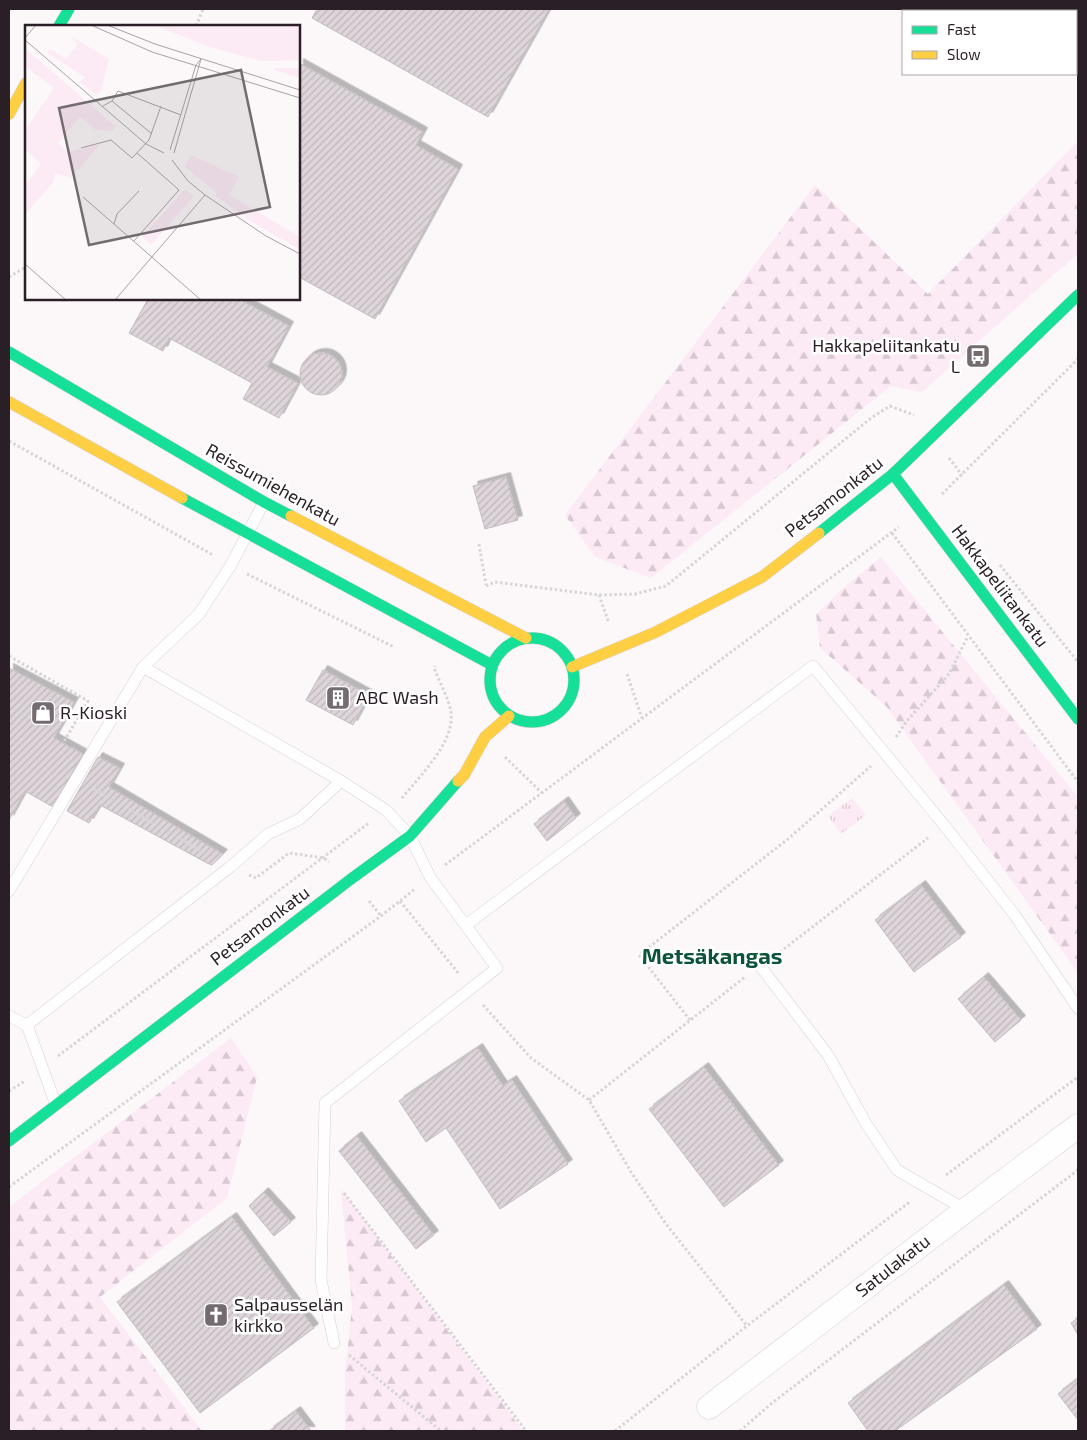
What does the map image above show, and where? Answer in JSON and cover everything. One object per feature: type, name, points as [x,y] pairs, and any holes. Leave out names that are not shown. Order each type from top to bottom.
[{"type":"street","points":[[60,25],[69,9]]},
{"type":"street","points":[[9,114],[25,85]]},
{"type":"street","name":"Petsamonkatu","points":[[572,667],[626,646],[762,577],[893,474],[1078,295]]},
{"type":"street","name":"Reissumiehenkatu","points":[[9,352],[264,502],[526,638]]},
{"type":"street","points":[[9,402],[246,534],[492,664]]},
{"type":"street","name":"Hakkapeliitankatu","points":[[893,474],[1078,720]]},
{"type":"street","points":[[526,638],[541,639],[555,645],[565,654],[572,667],[574,682],[570,696],[563,709],[551,718],[537,722],[523,721],[509,716],[498,706],[491,693],[492,664],[498,654],[516,641],[526,638]]},
{"type":"street","name":"Petsamonkatu","points":[[9,1141],[343,885],[410,836],[464,774],[485,737],[509,716]]},
{"type":"street","name":"Satulakatu","points":[[709,1407],[1078,1126]]},
{"type":"lane","points":[[9,891],[143,667],[199,614],[230,565],[264,502]]},
{"type":"lane","points":[[466,925],[813,666],[1014,914],[1078,1008]]},
{"type":"lane","points":[[143,667],[341,780],[386,810],[410,836],[430,877],[497,968],[325,1103],[321,1280],[334,1343]]},
{"type":"lane","points":[[27,1025],[230,867],[268,834],[300,819],[341,780]]},
{"type":"lane","points":[[761,967],[828,1055],[865,1122],[897,1170],[966,1210]]},
{"type":"lane","points":[[9,1016],[27,1025],[56,1105]]},
{"type":"path","points":[[196,25],[203,9]]},
{"type":"path","points":[[9,277],[25,268]]},
{"type":"path","points":[[9,1187],[400,901],[892,533],[942,493],[1078,359]]},
{"type":"path","points":[[942,493],[949,501]]},
{"type":"path","points":[[892,533],[1078,782]]},
{"type":"path","points":[[479,544],[486,586]]},
{"type":"path","points":[[998,562],[1078,662]]},
{"type":"path","points":[[690,1020],[639,955],[788,839],[885,754],[906,722],[949,674],[968,636]]},
{"type":"path","points":[[9,656],[88,701],[63,743]]},
{"type":"path","points":[[76,778],[230,867]]},
{"type":"path","points":[[400,901],[497,1022],[531,1058],[589,1100],[631,1172],[666,1224],[746,1326]]},
{"type":"path","points":[[615,1431],[746,1326],[927,1188],[1078,1078]]},
{"type":"path","points":[[324,1152],[341,1188],[526,1431]]},
{"type":"path","points":[[740,1431],[772,1403],[1078,1170]]},
{"type":"path","points":[[334,1343],[440,1431]]},
{"type":"green space","points":[[1078,141],[1078,253],[922,392],[891,386],[651,578],[595,557],[565,515],[815,185],[928,294]]},
{"type":"green space","points":[[881,557],[1078,797],[1078,973],[886,706],[820,648],[816,614],[849,583]]},
{"type":"green space","points":[[852,798],[866,815],[841,834],[828,816]]},
{"type":"green space","points":[[231,1038],[257,1077],[227,1198],[100,1297],[202,1431],[9,1431],[9,1207]]},
{"type":"green space","points":[[341,1189],[523,1431],[345,1431],[345,1373],[352,1306]]},
{"type":"building","points":[[317,9],[549,9],[488,117],[312,18]]},
{"type":"building","points":[[300,64],[423,132],[416,145],[458,169],[375,319],[300,278]]},
{"type":"building","points":[[147,300],[241,300],[289,326],[267,367],[298,383],[279,418],[243,399],[252,383],[169,338],[163,351],[129,333]]},
{"type":"building","points":[[317,353],[325,353],[336,359],[342,374],[336,389],[325,395],[317,395],[306,389],[300,378],[300,370],[306,359]]},
{"type":"building","points":[[506,477],[518,520],[485,529],[473,486]]},
{"type":"building","points":[[9,668],[74,702],[54,738],[83,754],[53,807],[25,791],[9,820]]},
{"type":"building","name":"ABC Wash","points":[[323,670],[369,695],[353,725],[306,700]]},
{"type":"building","points":[[98,757],[120,768],[109,787],[223,854],[212,865],[100,805],[89,823],[67,811]]},
{"type":"building","points":[[564,801],[576,818],[547,841],[534,824]]},
{"type":"building","points":[[921,885],[961,937],[914,972],[875,920]]},
{"type":"building","points":[[984,977],[1021,1020],[995,1042],[958,999]]},
{"type":"building","points":[[478,1048],[503,1086],[512,1080],[568,1164],[500,1209],[446,1128],[426,1142],[399,1101]]},
{"type":"building","points":[[704,1067],[779,1165],[724,1207],[649,1109]]},
{"type":"building","points":[[357,1136],[434,1235],[416,1249],[339,1151]]},
{"type":"building","points":[[264,1192],[291,1222],[274,1236],[249,1206]]},
{"type":"building","name":"Salpausselän kirkko","points":[[232,1217],[314,1328],[200,1413],[117,1302]]},
{"type":"building","points":[[1004,1285],[1037,1329],[895,1431],[868,1431],[848,1403]]},
{"type":"building","points":[[1078,1318],[1078,1335],[1071,1323]]},
{"type":"building","points":[[1078,1379],[1078,1420],[1058,1394]]},
{"type":"building","points":[[296,1411],[311,1431],[269,1431]]},
{"type":"traffic: fast","points":[[60,25],[69,9]]},
{"type":"traffic: fast","points":[[819,533],[893,474],[1078,295]]},
{"type":"traffic: fast","points":[[9,352],[291,516]]},
{"type":"traffic: fast","points":[[893,474],[1078,719]]},
{"type":"traffic: fast","points":[[182,498],[492,665]]},
{"type":"traffic: fast","points":[[532,638],[548,641],[562,650],[571,664],[574,680],[571,696],[562,710],[548,719],[532,722],[516,719],[502,710],[493,696],[490,680],[493,664],[502,650],[516,641],[532,638]]},
{"type":"traffic: fast","points":[[9,1141],[410,836],[458,781]]},
{"type":"traffic: slow","points":[[9,114],[25,85]]},
{"type":"traffic: slow","points":[[9,402],[182,498]]},
{"type":"traffic: slow","points":[[291,516],[526,638]]},
{"type":"traffic: slow","points":[[572,667],[656,632],[762,577],[819,533]]},
{"type":"traffic: slow","points":[[458,781],[464,775],[485,737],[509,716]]},
{"type":"place","name":"Hakkapeliitankatu L","points":[[978,356]]},
{"type":"place","name":"ABC Wash","points":[[338,698]]},
{"type":"place","name":"R-Kioski","points":[[43,713]]},
{"type":"place","name":"Salpausselän kirkko","points":[[216,1315]]},
{"type":"district","name":"Metsäkangas","points":[[712,956]]}]
